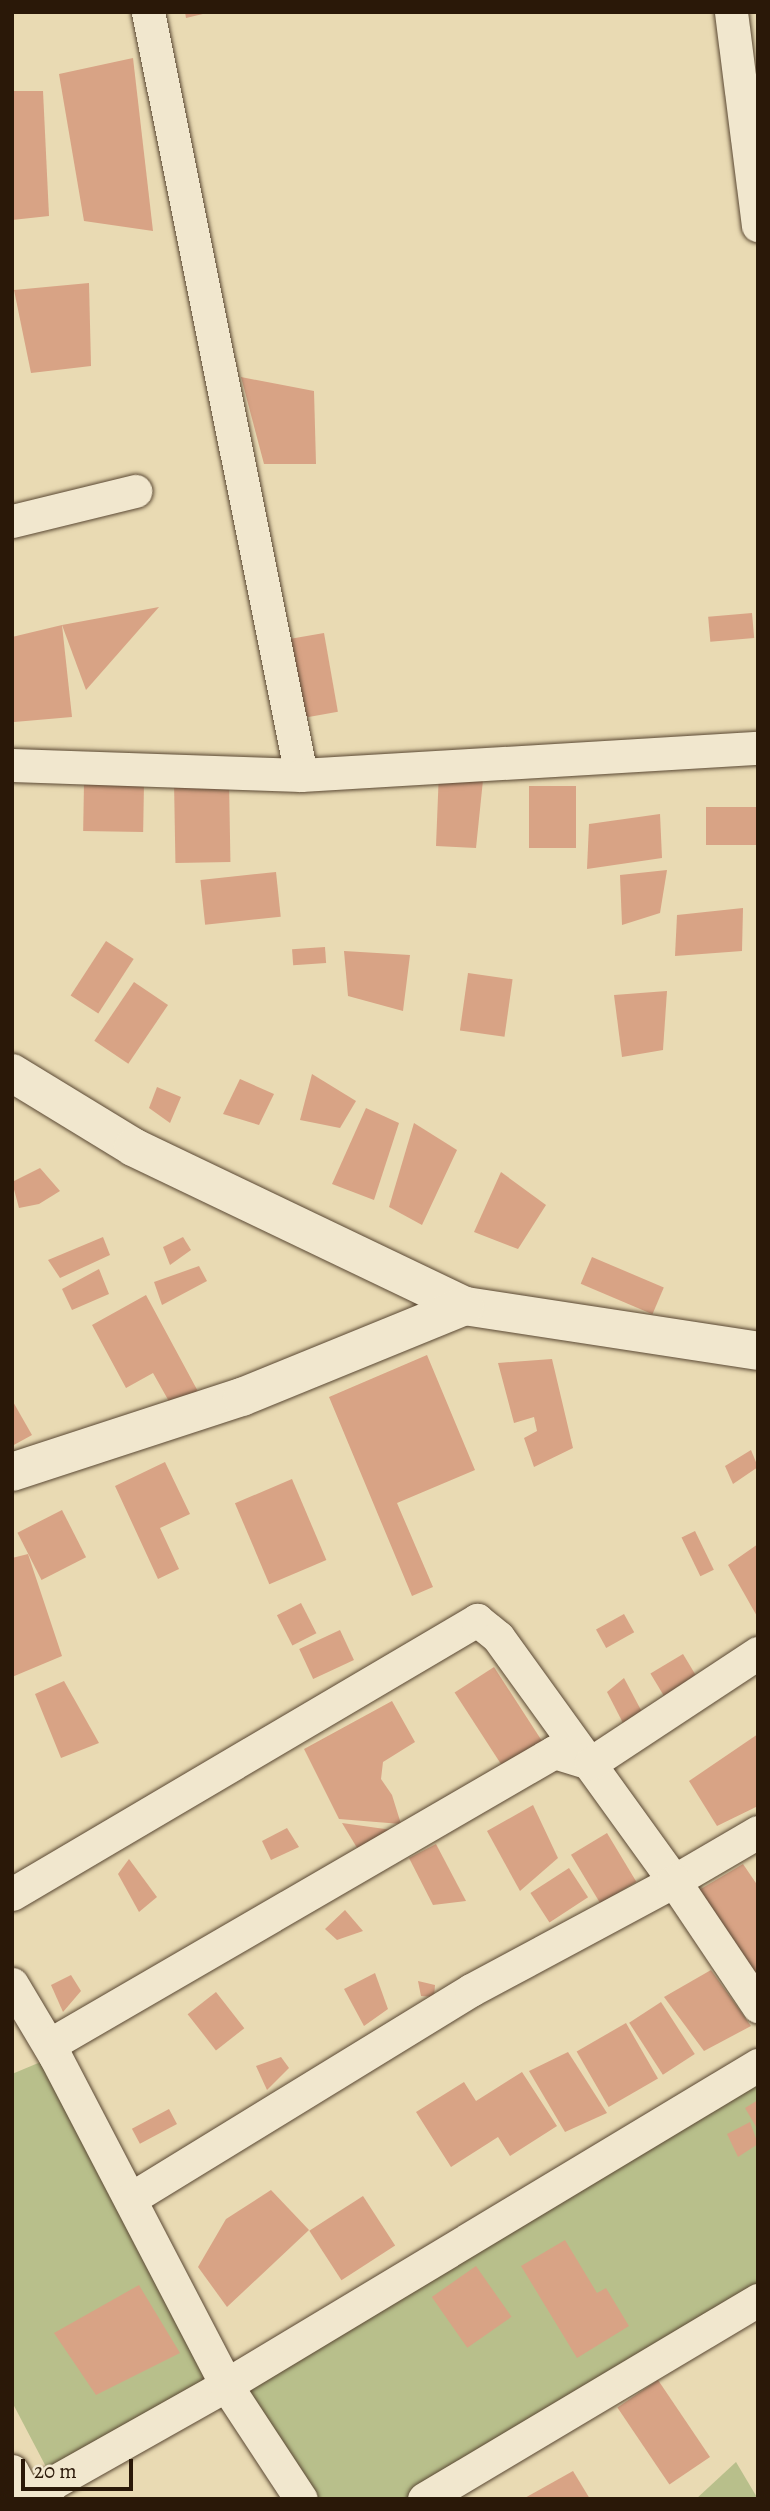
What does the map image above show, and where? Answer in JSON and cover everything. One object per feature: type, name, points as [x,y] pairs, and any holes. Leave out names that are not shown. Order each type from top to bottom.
[{"type":"street","points":[[148,12],[301,775]]},
{"type":"street","points":[[731,12],[758,225]]},
{"type":"street","points":[[12,521],[135,491]]},
{"type":"street","points":[[12,765],[301,775],[758,748]]},
{"type":"street","points":[[12,1073],[133,1147],[465,1306],[758,1351]]},
{"type":"street","points":[[12,1472],[242,1397],[465,1306]]},
{"type":"street","points":[[12,1894],[477,1620],[498,1637],[591,1763],[758,2006]]},
{"type":"street","points":[[49,2045],[554,1752],[591,1763],[758,1653]]},
{"type":"street","points":[[130,2199],[471,1990],[674,1881],[758,1832]]},
{"type":"street","points":[[12,1984],[49,2045],[226,2385],[301,2499]]},
{"type":"street","points":[[40,2499],[54,2482],[226,2385],[758,2065]]},
{"type":"street","points":[[424,2499],[758,2300]]},
{"type":"street","points":[[12,2471],[27,2499]]},
{"type":"green space","points":[[55,2056],[226,2384],[758,2065],[758,2312],[429,2499],[301,2499],[226,2385],[54,2482],[12,2402],[12,2074]]},
{"type":"green space","points":[[736,2462],[758,2499],[696,2499]]},
{"type":"building","points":[[185,12],[207,12],[207,13],[186,18]]},
{"type":"building","points":[[133,58],[153,231],[84,221],[59,74]]},
{"type":"building","points":[[12,91],[43,91],[49,216],[12,220]]},
{"type":"building","points":[[89,283],[91,366],[31,373],[14,290]]},
{"type":"building","points":[[241,377],[314,391],[316,464],[264,464]]},
{"type":"building","points":[[159,607],[86,690],[62,625]]},
{"type":"building","points":[[752,613],[754,638],[710,642],[708,617]]},
{"type":"building","points":[[62,625],[72,717],[14,722],[12,637]]},
{"type":"building","points":[[324,633],[338,712],[298,719],[284,640]]},
{"type":"building","points":[[439,771],[483,780],[476,848],[436,846]]},
{"type":"building","points":[[229,780],[230,862],[175,863],[174,781]]},
{"type":"building","points":[[84,783],[144,784],[143,832],[83,831]]},
{"type":"building","points":[[529,786],[576,786],[576,848],[529,848]]},
{"type":"building","points":[[706,807],[758,807],[758,845],[706,845]]},
{"type":"building","points":[[660,814],[662,858],[587,869],[589,824]]},
{"type":"building","points":[[667,870],[660,913],[622,925],[620,875]]},
{"type":"building","points":[[276,872],[281,917],[205,925],[200,880]]},
{"type":"building","points":[[743,908],[742,951],[675,956],[677,915]]},
{"type":"building","points":[[106,941],[134,959],[98,1013],[71,996]]},
{"type":"building","points":[[325,947],[326,963],[293,965],[292,949]]},
{"type":"building","points":[[344,951],[410,955],[403,1011],[348,996]]},
{"type":"building","points":[[468,973],[513,979],[504,1037],[460,1030]]},
{"type":"building","points":[[134,982],[168,1005],[128,1064],[94,1041]]},
{"type":"building","points":[[667,991],[663,1050],[622,1057],[614,995]]},
{"type":"building","points":[[312,1074],[356,1101],[340,1128],[300,1120]]},
{"type":"building","points":[[240,1079],[274,1094],[259,1125],[223,1114]]},
{"type":"building","points":[[157,1087],[181,1097],[170,1123],[149,1108]]},
{"type":"building","points":[[366,1108],[399,1123],[374,1200],[332,1184]]},
{"type":"building","points":[[414,1123],[457,1150],[422,1225],[389,1207]]},
{"type":"building","points":[[40,1168],[60,1191],[39,1204],[19,1208],[12,1182]]},
{"type":"building","points":[[501,1172],[546,1205],[518,1249],[474,1232]]},
{"type":"building","points":[[103,1237],[110,1255],[60,1278],[48,1260]]},
{"type":"building","points":[[183,1237],[191,1250],[170,1265],[163,1247]]},
{"type":"building","points":[[592,1257],[664,1287],[652,1314],[581,1284]]},
{"type":"building","points":[[199,1266],[207,1281],[162,1305],[154,1282]]},
{"type":"building","points":[[99,1269],[109,1294],[72,1310],[62,1289]]},
{"type":"building","points":[[146,1295],[201,1397],[175,1412],[153,1373],[126,1388],[92,1325]]},
{"type":"building","points":[[427,1355],[475,1470],[397,1503],[433,1587],[412,1596],[329,1397]]},
{"type":"building","points":[[552,1359],[573,1448],[534,1467],[524,1438],[537,1431],[534,1417],[514,1423],[498,1363]]},
{"type":"building","points":[[12,1400],[32,1435],[12,1446]]},
{"type":"building","points":[[751,1450],[758,1467],[733,1484],[725,1466]]},
{"type":"building","points":[[165,1462],[190,1514],[160,1528],[179,1569],[158,1579],[115,1486]]},
{"type":"building","points":[[292,1479],[326,1560],[269,1584],[235,1503]]},
{"type":"building","points":[[62,1510],[86,1557],[42,1580],[17,1533]]},
{"type":"building","points":[[695,1531],[714,1570],[700,1576],[682,1538]]},
{"type":"building","points":[[758,1544],[758,1618],[728,1565]]},
{"type":"building","points":[[28,1554],[62,1656],[12,1677],[12,1558]]},
{"type":"building","points":[[301,1603],[316,1633],[292,1646],[277,1615]]},
{"type":"building","points":[[624,1614],[634,1632],[606,1648],[596,1630]]},
{"type":"building","points":[[340,1630],[354,1660],[313,1679],[299,1649]]},
{"type":"building","points":[[683,1654],[696,1676],[664,1696],[650,1674]]},
{"type":"building","points":[[494,1667],[542,1742],[503,1767],[455,1693]]},
{"type":"building","points":[[624,1678],[642,1712],[623,1723],[607,1692]]},
{"type":"building","points":[[64,1681],[99,1743],[61,1758],[35,1694]]},
{"type":"building","points":[[392,1701],[415,1742],[383,1762],[381,1779],[392,1795],[401,1824],[339,1819],[304,1749]]},
{"type":"building","points":[[758,1734],[758,1806],[717,1826],[689,1781]]},
{"type":"building","points":[[533,1805],[558,1858],[520,1891],[487,1831]]},
{"type":"building","points":[[342,1823],[392,1830],[362,1856]]},
{"type":"building","points":[[287,1828],[299,1847],[271,1860],[262,1841]]},
{"type":"building","points":[[607,1833],[636,1882],[600,1903],[571,1855]]},
{"type":"building","points":[[436,1844],[466,1901],[433,1905],[409,1858]]},
{"type":"building","points":[[129,1859],[157,1897],[139,1912],[118,1874]]},
{"type":"building","points":[[743,1864],[758,1886],[758,1982],[699,1890]]},
{"type":"building","points":[[569,1868],[588,1897],[549,1922],[530,1893]]},
{"type":"building","points":[[345,1910],[363,1931],[337,1940],[325,1929]]},
{"type":"building","points":[[711,1970],[751,2026],[704,2051],[664,1997]]},
{"type":"building","points":[[375,1973],[388,2009],[364,2026],[344,1989]]},
{"type":"building","points":[[71,1975],[81,1991],[63,2012],[51,1985]]},
{"type":"building","points":[[418,1981],[435,1985],[434,1997],[421,1996]]},
{"type":"building","points":[[216,1992],[244,2028],[216,2050],[188,2014]]},
{"type":"building","points":[[661,2002],[695,2054],[663,2075],[629,2023]]},
{"type":"building","points":[[626,2023],[658,2078],[609,2107],[577,2052]]},
{"type":"building","points":[[568,2052],[607,2113],[565,2132],[529,2071]]},
{"type":"building","points":[[281,2057],[289,2068],[267,2090],[256,2066]]},
{"type":"building","points":[[522,2072],[557,2126],[510,2156],[498,2137],[451,2167],[416,2112],[464,2082],[476,2101]]},
{"type":"building","points":[[758,2100],[758,2130],[745,2108]]},
{"type":"building","points":[[169,2109],[177,2124],[140,2144],[132,2129]]},
{"type":"building","points":[[750,2122],[758,2144],[738,2157],[727,2134]]},
{"type":"building","points":[[271,2190],[309,2230],[227,2307],[198,2267],[226,2219]]},
{"type":"building","points":[[363,2196],[395,2245],[341,2280],[309,2231]]},
{"type":"building","points":[[565,2240],[597,2293],[606,2288],[629,2326],[577,2358],[521,2266]]},
{"type":"building","points":[[476,2266],[512,2317],[467,2348],[432,2297]]},
{"type":"building","points":[[139,2285],[180,2353],[96,2395],[54,2333]]},
{"type":"building","points":[[658,2380],[710,2457],[669,2485],[617,2407]]},
{"type":"building","points":[[573,2471],[590,2499],[523,2499]]}]
